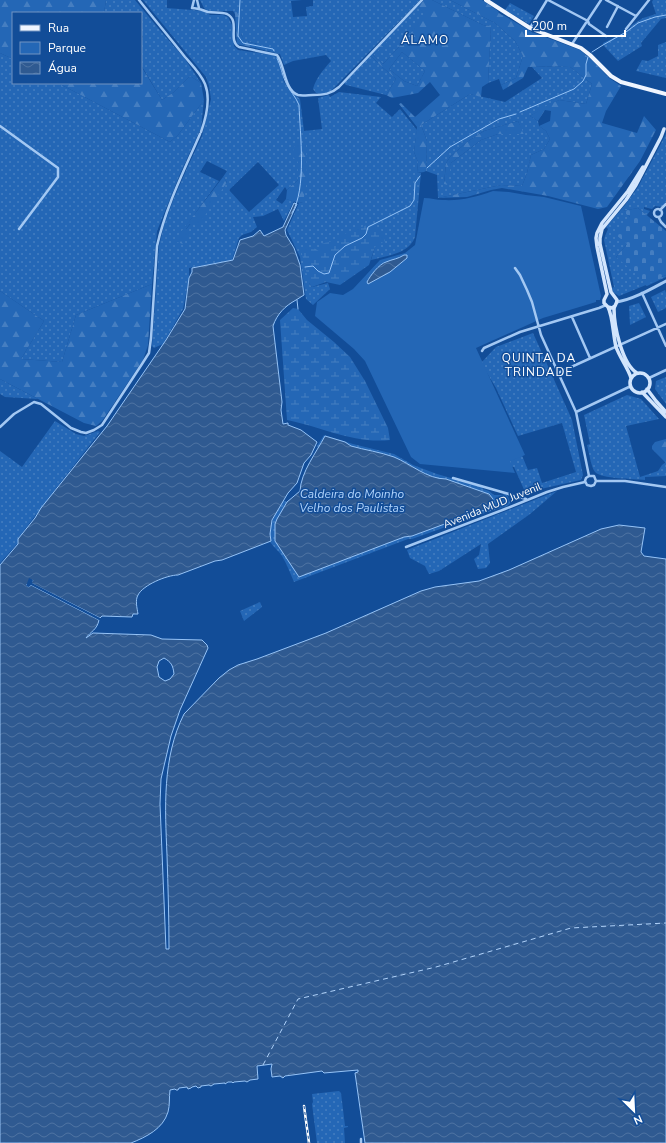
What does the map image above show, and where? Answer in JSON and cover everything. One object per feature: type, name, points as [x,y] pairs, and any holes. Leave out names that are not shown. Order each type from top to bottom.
[{"type":"main road","points":[[486,0],[530,28],[572,44],[585,51],[611,76],[621,82],[666,94]]},
{"type":"main road","points":[[642,392],[647,389],[649,378],[642,373],[637,373],[632,370],[618,346],[615,306],[617,302],[616,298],[612,295],[600,244],[600,234],[605,225],[626,200],[636,185],[665,127]]},
{"type":"main road","points":[[665,127],[638,177],[602,223],[597,233],[597,247],[606,290],[606,297],[604,301],[610,311],[613,335],[631,378],[630,386],[634,390],[642,392],[666,417]]},
{"type":"main road","points":[[606,297],[612,295]]},
{"type":"main road","points":[[607,306],[612,308],[615,306]]},
{"type":"main road","points":[[631,378],[637,373]]},
{"type":"main road","points":[[647,389],[666,412]]},
{"type":"street","points":[[0,427],[14,414],[34,402],[41,404],[72,428],[86,433],[94,430],[102,425],[149,353],[157,246],[160,231],[173,194],[201,133],[205,120],[208,96],[202,78],[139,0]]},
{"type":"street","points":[[194,0],[192,8],[221,13],[232,19],[234,27],[234,42],[239,48],[277,55],[281,59],[287,82],[291,90],[298,95],[324,95],[333,92],[422,0]]},
{"type":"street","points":[[197,0],[199,8]]},
{"type":"street","points":[[530,28],[547,0],[588,21],[606,36]]},
{"type":"street","points":[[572,44],[601,0]]},
{"type":"street","points":[[606,0],[636,16]]},
{"type":"street","points":[[626,29],[649,0]]},
{"type":"street","points":[[607,27],[618,6]]},
{"type":"street","points":[[0,126],[58,168],[58,177],[19,229]]},
{"type":"street","points":[[666,204],[660,210],[656,209],[653,212],[655,217],[659,218],[666,227]]},
{"type":"street","points":[[659,218],[662,214],[660,210]]},
{"type":"street","points":[[515,268],[520,275],[532,302],[538,326],[576,412],[589,476],[586,478],[586,482],[589,486],[592,486],[595,484],[596,480]]},
{"type":"street","points":[[617,302],[642,293],[666,281]]},
{"type":"street","points":[[642,293],[666,346]]},
{"type":"street","points":[[482,351],[484,348],[520,332],[607,306]]},
{"type":"street","points":[[572,317],[590,358]]},
{"type":"street","points":[[558,373],[666,324]]},
{"type":"street","points":[[649,378],[666,370]]},
{"type":"street","points":[[576,412],[630,386]]},
{"type":"street","points":[[589,476],[594,476],[596,480],[625,481],[666,487]]},
{"type":"street","points":[[453,478],[527,500]]},
{"type":"street","name":"Avenida MUD Juvenil","points":[[406,547],[556,488],[586,482]]},
{"type":"street","points":[[525,495],[527,500]]},
{"type":"street","points":[[361,1139],[362,1143]]},
{"type":"green space","points":[[0,0],[106,0],[104,12],[12,12],[12,59],[0,53]]},
{"type":"green space","points":[[106,0],[135,0],[185,59],[201,83],[190,76],[174,92],[162,100],[142,67],[142,12],[104,12]]},
{"type":"green space","points":[[143,0],[167,0],[167,8],[204,11],[210,15],[223,15],[228,17],[232,25],[234,46],[238,50],[278,57],[284,82],[300,99],[304,131],[322,129],[318,98],[329,95],[330,97],[339,92],[381,97],[376,103],[392,117],[400,109],[417,130],[414,152],[418,162],[417,173],[421,173],[415,237],[412,243],[402,251],[371,260],[375,247],[339,244],[321,253],[309,283],[312,287],[328,283],[330,289],[313,305],[306,299],[300,257],[287,230],[299,203],[303,202],[298,162],[298,180],[287,190],[285,187],[276,200],[282,204],[286,199],[294,201],[284,221],[278,209],[263,216],[253,217],[257,227],[239,238],[232,260],[189,268],[189,278],[183,309],[163,344],[154,348],[152,346],[159,246],[164,225],[174,198],[202,136],[211,99],[206,77]],"holes":[[[207,161],[227,171],[223,177],[227,182],[175,241],[219,181],[200,172]],[[258,162],[279,185],[249,212],[229,190]]]},
{"type":"green space","points":[[200,0],[302,0],[291,1],[293,17],[307,16],[306,7],[313,6],[313,0],[420,0],[331,91],[322,94],[316,93],[313,89],[318,78],[331,61],[326,55],[293,61],[284,65],[280,54],[255,48],[257,44],[244,40],[235,11],[208,11],[204,8]]},
{"type":"green space","points":[[424,0],[432,0],[483,25],[491,26],[488,83],[482,87],[481,97],[470,94],[421,125],[427,141],[426,171],[417,173],[418,162],[414,152],[417,127],[399,104],[401,103],[415,117],[440,95],[430,82],[418,93],[392,98],[386,95],[396,79],[370,55],[386,38],[389,40],[373,55],[383,64],[425,15],[418,6]],"holes":[[[402,52],[425,71],[417,86],[404,81],[389,69]]]},
{"type":"green space","points":[[432,0],[450,0],[495,23],[515,41],[523,56],[516,78],[501,85],[499,79],[488,83],[491,26],[483,25]]},
{"type":"green space","points":[[450,0],[482,0],[502,15],[532,32],[580,50],[609,78],[621,86],[606,111],[602,123],[637,133],[644,116],[656,130],[640,161],[607,207],[598,209],[548,196],[502,188],[467,197],[438,198],[501,185],[522,186],[531,155],[544,149],[550,139],[546,131],[539,126],[550,121],[551,111],[545,110],[538,121],[530,116],[559,100],[586,104],[592,84],[569,66],[528,67],[523,78],[503,90],[501,85],[516,78],[523,56],[515,41],[495,23]]},
{"type":"green space","points":[[653,0],[666,0],[666,18],[661,19],[641,43],[642,46],[618,61],[603,43],[626,32],[632,25],[643,18],[656,14],[652,2]]},
{"type":"green space","points":[[510,3],[534,16],[529,24],[505,10]]},
{"type":"green space","points":[[418,6],[426,15],[383,64],[373,55],[388,40],[386,38]]},
{"type":"green space","points":[[233,11],[242,16],[241,32],[243,38],[257,44],[255,48],[237,44],[235,14]]},
{"type":"green space","points":[[666,42],[666,78],[636,71],[642,60],[648,61],[658,56],[658,45]]},
{"type":"green space","points":[[402,52],[425,71],[417,86],[404,81],[389,69]]},
{"type":"green space","points":[[0,53],[12,59],[12,84],[60,84],[170,142],[178,135],[204,100],[201,128],[180,174],[157,231],[152,284],[76,315],[62,362],[21,359],[44,321],[0,291]]},
{"type":"green space","points":[[370,55],[396,79],[386,95],[346,85],[344,83]]},
{"type":"green space","points":[[569,66],[592,84],[586,104],[559,100],[530,116],[538,121],[539,126],[546,131],[550,139],[544,149],[531,155],[522,186],[501,185],[438,198],[437,175],[426,171],[427,141],[421,125],[470,94],[505,102],[542,78],[532,67]],"holes":[[[518,121],[523,134],[498,134],[481,140],[451,163],[444,184],[446,163],[450,157],[467,142],[484,131]]]},
{"type":"green space","points":[[142,68],[162,100],[174,92],[190,76],[201,83],[204,100],[178,135],[170,142],[60,84],[142,84]]},
{"type":"green space","points":[[518,121],[524,134],[498,134],[481,140],[451,163],[448,185],[444,184],[446,163],[450,157],[467,142],[484,131]]},
{"type":"green space","points":[[666,134],[666,202],[662,207],[655,206],[652,209],[644,207],[644,209],[650,211],[647,215],[648,216],[638,208],[623,211],[630,217],[627,244],[616,257],[661,277],[666,275],[666,277],[647,286],[646,285],[619,296],[613,292],[612,288],[614,287],[604,240],[608,229],[606,227],[638,187]]},
{"type":"green space","points":[[295,142],[306,144],[307,181],[303,202],[299,203],[286,199],[287,190],[298,180],[298,162],[292,156]]},
{"type":"green space","points":[[223,177],[227,182],[198,226],[190,224],[186,229],[190,234],[183,244],[174,241]]},
{"type":"green space","points":[[493,191],[544,197],[581,206],[601,296],[600,300],[596,300],[596,302],[543,318],[476,348],[525,455],[510,461],[515,473],[420,464],[411,457],[365,361],[354,349],[315,316],[317,302],[330,293],[343,295],[353,289],[380,260],[405,253],[415,245],[424,198],[456,200],[474,197]]},
{"type":"green space","points":[[638,208],[666,231],[666,275],[648,284],[616,257],[627,244],[615,234],[630,217],[622,211]]},
{"type":"green space","points":[[367,225],[381,230],[385,241],[375,247],[369,265],[340,285],[326,282],[312,287],[309,283],[301,250],[303,247],[316,249],[321,253],[321,244],[332,241],[339,244],[339,236]]},
{"type":"green space","points":[[152,284],[148,345],[143,360],[102,421],[96,426],[84,423],[0,379],[0,291],[44,321],[21,359],[62,362],[76,315]]},
{"type":"green space","points":[[665,290],[666,308],[658,312],[651,297]]},
{"type":"green space","points":[[639,303],[646,317],[630,325],[629,306]]},
{"type":"green space","points":[[293,308],[298,309],[307,320],[350,357],[365,381],[388,428],[390,440],[364,440],[287,420],[280,320]]},
{"type":"green space","points":[[533,333],[572,420],[583,475],[581,480],[526,494],[514,467],[483,463],[521,453],[528,470],[537,468],[542,483],[576,472],[562,423],[518,436],[496,388],[481,363],[496,347]]},
{"type":"green space","points":[[666,377],[666,404],[655,389],[656,381]]},
{"type":"green space","points":[[0,379],[38,399],[5,397],[0,394]]},
{"type":"green space","points":[[627,395],[641,399],[659,419],[626,426],[640,477],[658,471],[666,462],[666,476],[645,477],[645,480],[618,478],[598,474],[594,470],[587,445],[590,444],[584,415]]},
{"type":"green space","points":[[55,421],[76,434],[84,436],[98,431],[100,432],[19,537],[17,544],[0,563],[0,451],[22,467]]},
{"type":"green space","points":[[324,435],[394,454],[413,465],[437,474],[482,487],[494,495],[507,495],[511,503],[507,506],[412,539],[408,539],[294,582],[284,559],[272,545],[269,536],[275,514],[283,500],[287,502],[277,520],[275,541],[285,554],[412,536],[480,511],[491,509],[489,494],[446,479],[432,477],[394,457],[351,446],[345,442],[325,436],[318,448],[317,446]]},
{"type":"green space","points":[[666,439],[666,463],[652,449],[652,446],[655,442]]},
{"type":"green space","points":[[557,491],[530,514],[488,544],[490,563],[486,568],[478,569],[474,559],[479,555],[481,544],[439,571],[429,574],[425,566],[410,558],[407,550]]},
{"type":"green space","points":[[260,602],[262,607],[244,621],[240,611]]},
{"type":"green space","points":[[339,1091],[341,1093],[345,1126],[348,1126],[344,1128],[345,1143],[317,1143],[312,1094]]},
{"type":"water","points":[[294,203],[297,204],[285,230],[300,265],[304,295],[288,305],[282,311],[273,326],[282,402],[281,410],[283,424],[288,423],[288,425],[301,430],[317,442],[311,455],[304,463],[297,483],[288,493],[272,520],[270,534],[271,541],[222,560],[215,561],[178,575],[173,575],[150,584],[138,595],[136,602],[138,614],[133,614],[132,617],[102,616],[100,618],[31,583],[33,580],[26,585],[29,587],[31,585],[99,620],[95,628],[86,638],[93,633],[151,635],[162,639],[202,640],[207,645],[208,648],[180,710],[171,736],[161,779],[160,804],[166,949],[169,949],[166,819],[166,783],[168,766],[177,731],[184,714],[219,678],[238,665],[326,633],[421,591],[435,587],[479,581],[509,570],[601,529],[619,525],[645,528],[641,552],[644,556],[666,559],[666,1143],[365,1143],[355,1073],[358,1072],[358,1070],[324,1073],[322,1071],[285,1076],[283,1078],[280,1076],[272,1077],[272,1064],[257,1066],[258,1079],[247,1082],[228,1082],[225,1084],[201,1086],[198,1088],[196,1086],[188,1089],[187,1087],[179,1088],[178,1090],[170,1090],[169,1107],[166,1118],[153,1132],[131,1143],[0,1143],[0,565],[18,544],[18,539],[41,508],[107,426],[166,340],[185,309],[189,278],[192,268],[233,260],[240,240],[253,236],[260,230],[264,236],[283,227]],"holes":[[[164,658],[170,662],[174,674],[170,679],[165,681],[159,677],[157,667],[159,661]]]},
{"type":"water","points":[[407,255],[407,258],[390,272],[368,284],[367,282],[370,277],[380,265]]},
{"type":"water","name":"Caldeira do Moinho Velho dos Paulistas","points":[[325,436],[345,442],[351,446],[394,457],[432,477],[446,479],[489,494],[493,499],[491,510],[480,511],[412,536],[404,537],[299,577],[275,541],[275,524],[287,502],[300,491],[306,470]]},
{"type":"pier","points":[[29,578],[33,580],[32,583],[102,619],[101,621],[31,585],[29,587],[26,586]]},
{"type":"waterway","points":[[240,0],[238,36],[243,43],[273,49],[274,51]]},
{"type":"waterway","points":[[592,52],[626,32],[638,23],[666,15]]},
{"type":"waterway","points":[[520,112],[574,89],[583,81],[586,75],[586,64],[588,57]]},
{"type":"waterway","points":[[277,58],[286,83],[299,105],[302,161],[300,190],[297,203],[292,213]]},
{"type":"waterway","points":[[427,168],[450,147],[499,119],[516,114]]},
{"type":"waterway","points":[[305,267],[313,266],[324,274],[329,273],[335,255],[345,246],[362,238],[366,234],[368,227],[410,206],[414,200],[415,183],[420,176]]},
{"type":"waterway","points":[[297,300],[298,309]]},
{"type":"ferry route","points":[[263,1065],[298,999],[436,967],[571,928],[666,923]]},
{"type":"railway","points":[[304,1106],[309,1143]]},
{"type":"district","name":"ÁLAMO","points":[[425,40]]},
{"type":"district","name":"QUINTA DA TRINDADE","points":[[539,365]]}]
